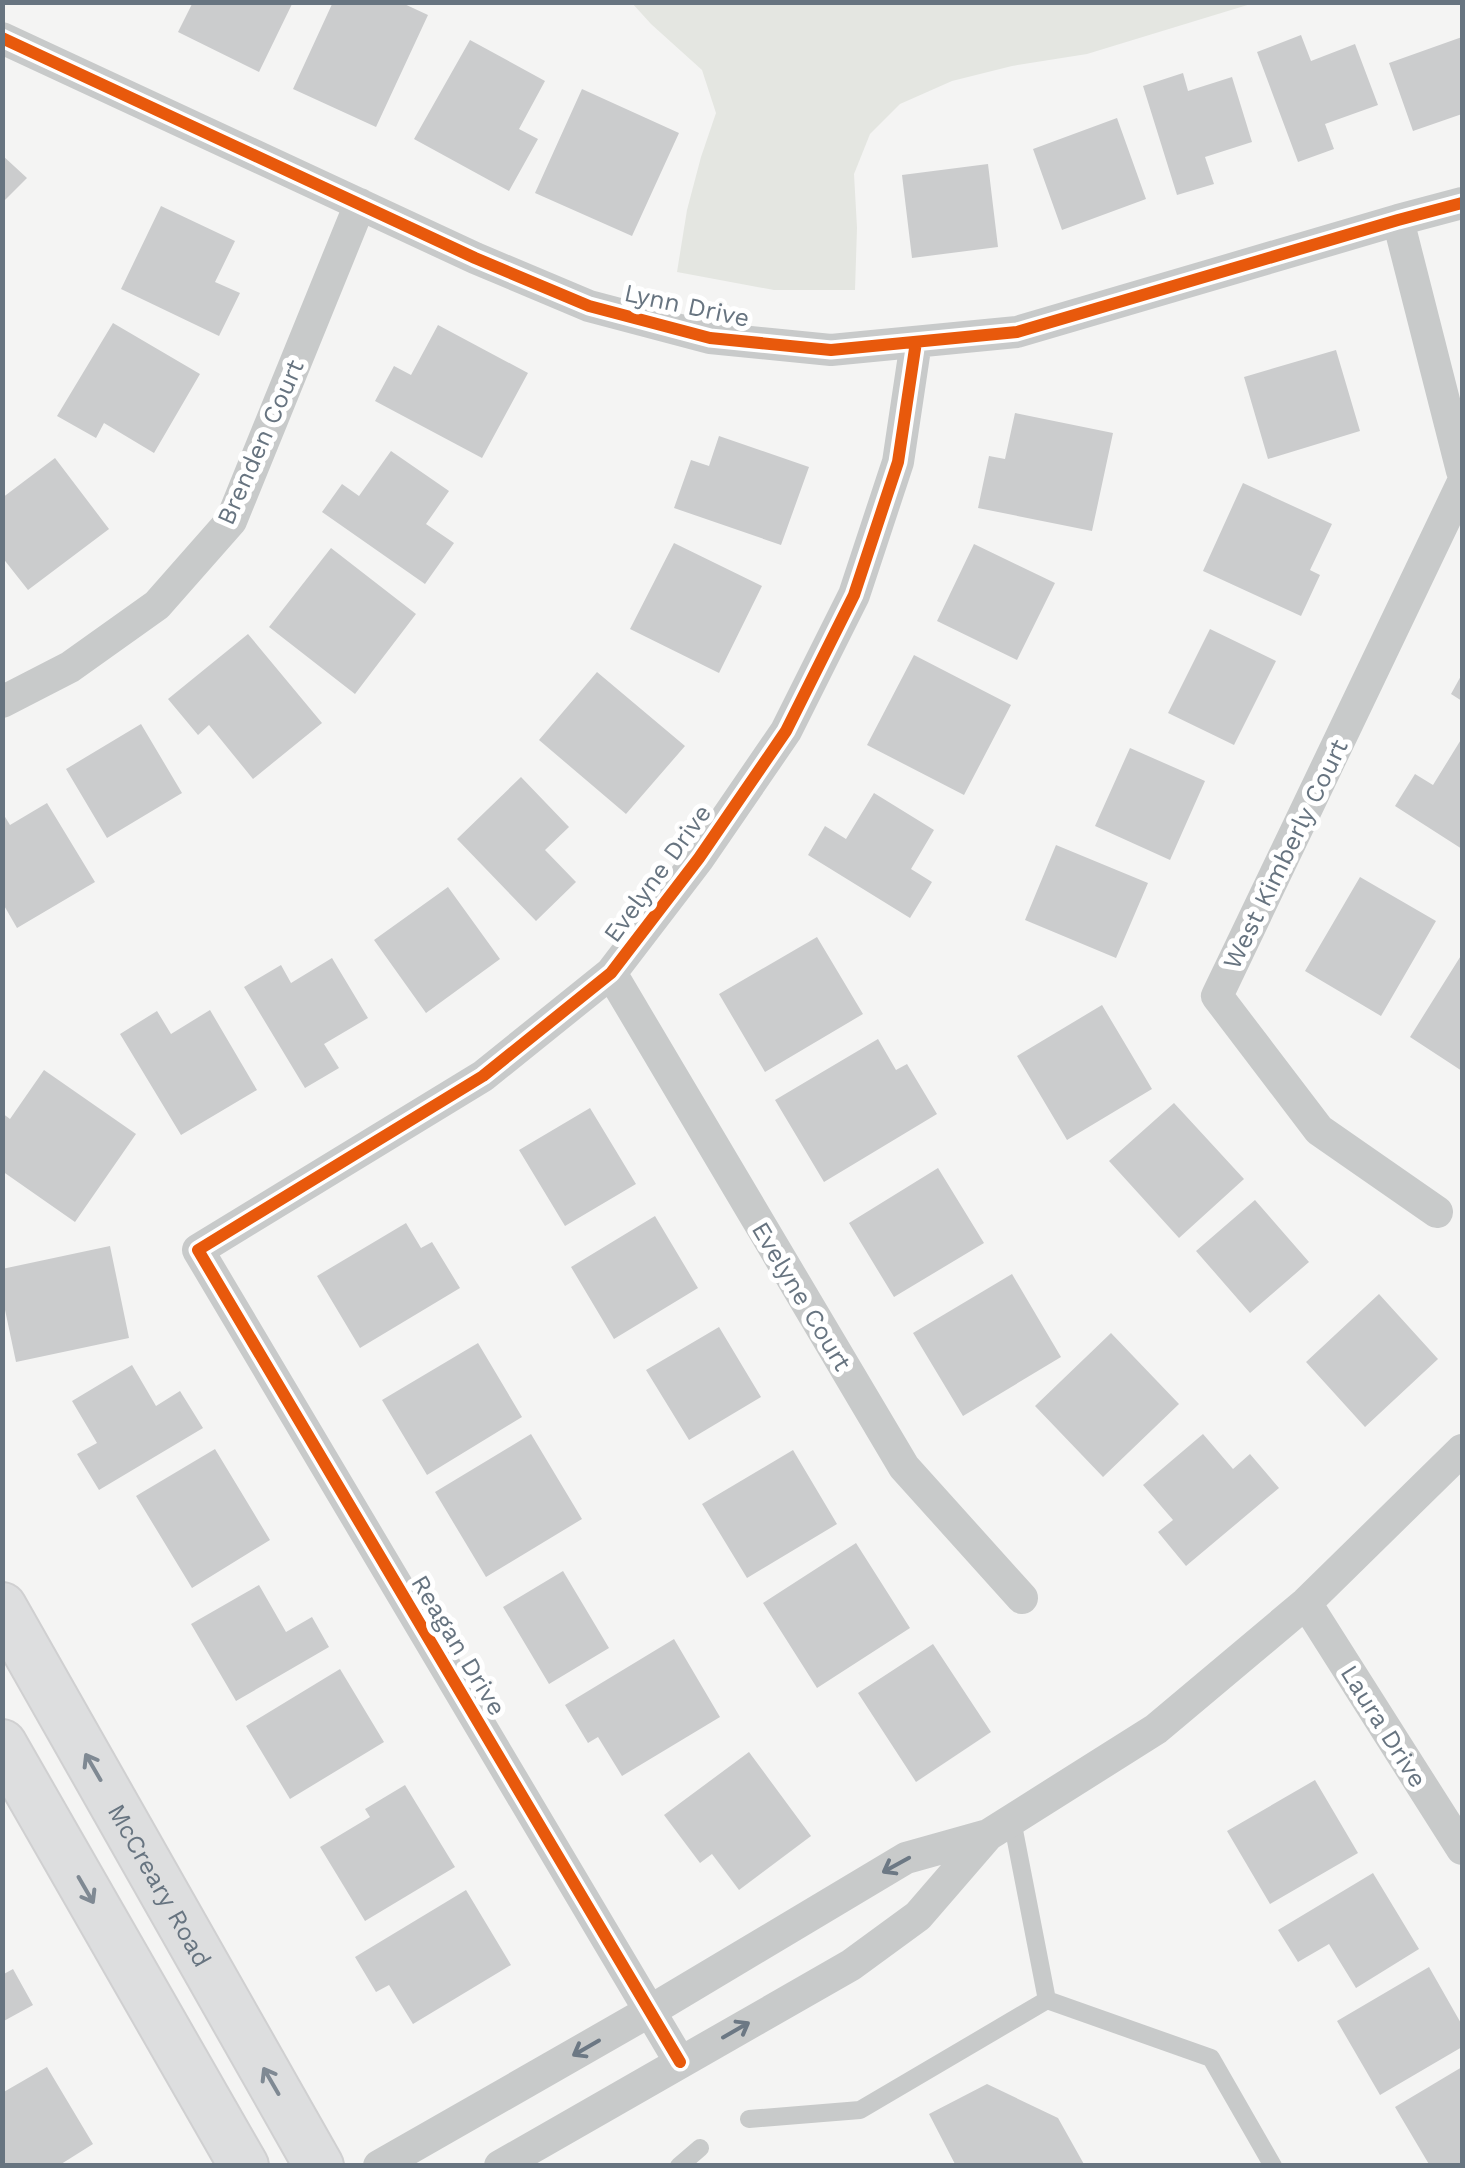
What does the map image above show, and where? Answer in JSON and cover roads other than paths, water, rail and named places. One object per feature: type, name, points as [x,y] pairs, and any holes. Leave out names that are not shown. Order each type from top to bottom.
[{"type":"main road","name":"McCreary Road","points":[[2,1607],[318,2166]]},
{"type":"main road","points":[[2,1744],[244,2166]]},
{"type":"street","name":"Lynn Drive","points":[[2,38],[475,258],[589,306],[710,338],[831,350],[1017,332],[1462,204]]},
{"type":"street","name":"Brenden Court","points":[[2,702],[70,666],[158,605],[232,521],[360,204]]},
{"type":"street","points":[[1398,220],[1462,470]]},
{"type":"street","name":"Evelyne Drive","points":[[198,1250],[483,1076],[611,973],[786,732],[854,596],[898,462],[916,342]]},
{"type":"street","name":"West Kimberly Court","points":[[1437,1212],[1319,1130],[1216,996],[1462,484]]},
{"type":"street","name":"Evelyne Court","points":[[611,973],[904,1467],[1022,1598]]},
{"type":"street","name":"Reagan Drive","points":[[198,1250],[680,2062]]},
{"type":"street","points":[[379,2166],[650,2012],[906,1858],[1000,1827],[1156,1728],[1306,1603],[1462,1450]]},
{"type":"street","name":"Laura Drive","points":[[1306,1603],[1462,1849]]},
{"type":"street","points":[[500,2166],[851,1965],[918,1916],[1000,1827]]},
{"type":"lane","points":[[1000,1827],[1047,2000]]},
{"type":"lane","points":[[749,2119],[860,2110],[1047,2000]]},
{"type":"lane","points":[[1047,2000],[1210,2058],[1273,2166]]},
{"type":"lane","points":[[679,2166],[700,2148]]}]
